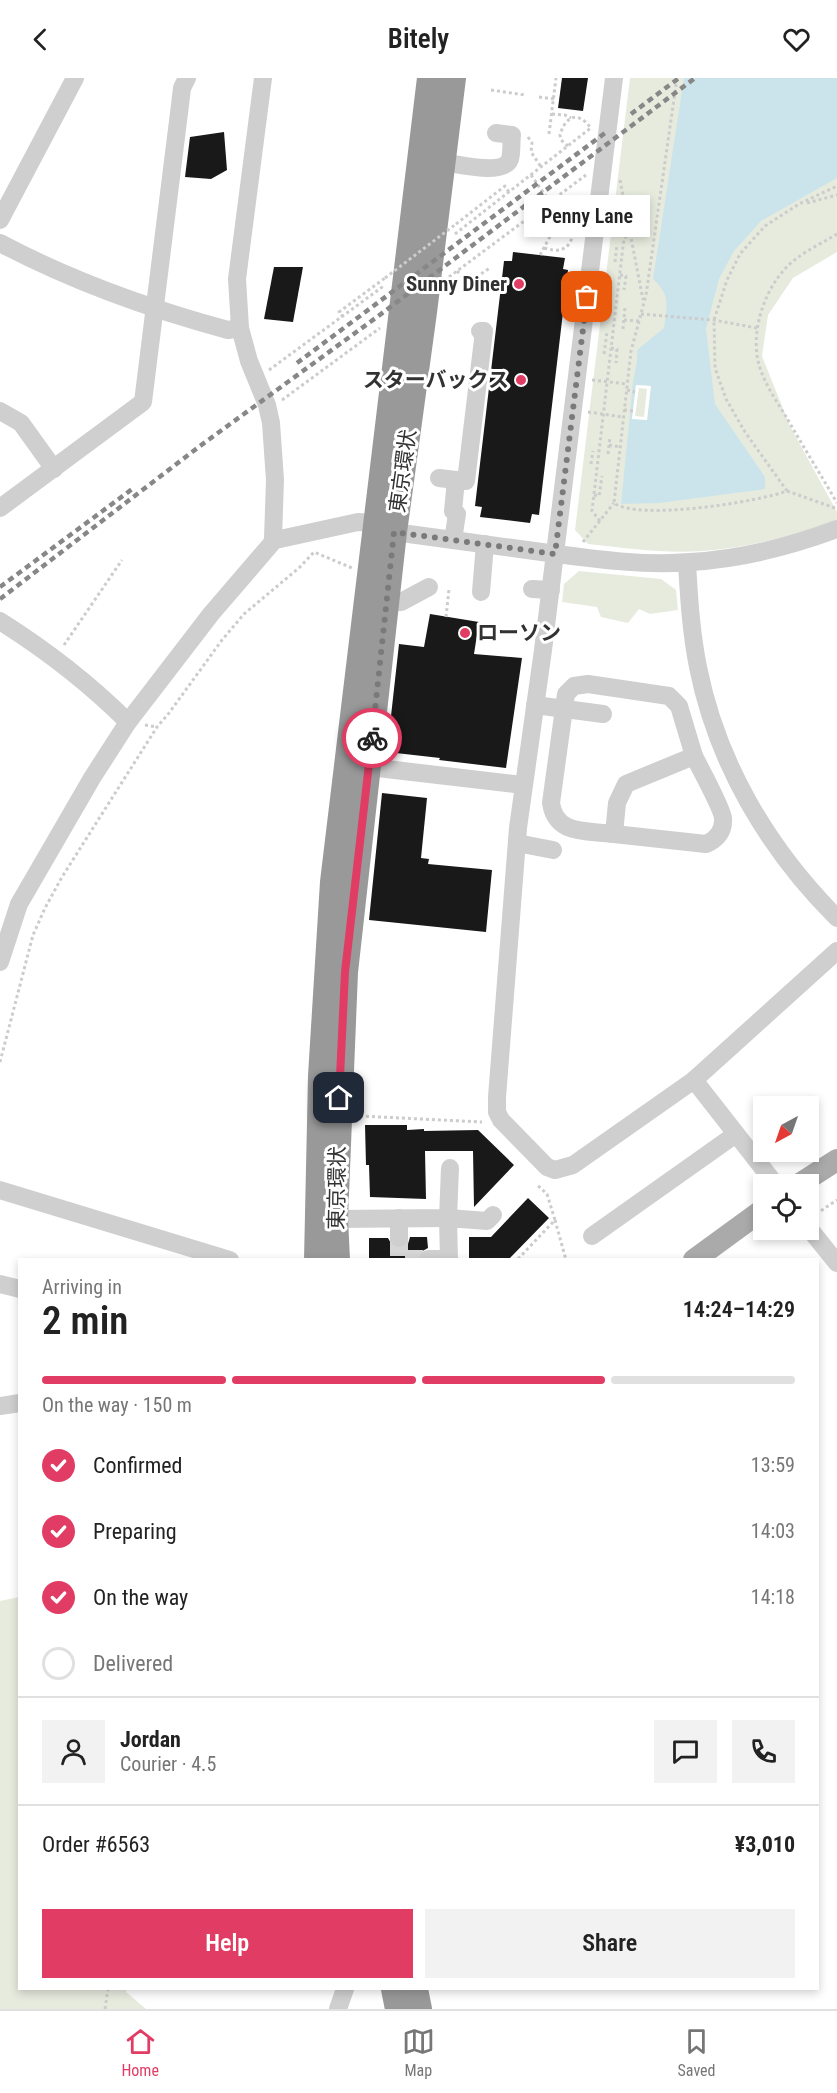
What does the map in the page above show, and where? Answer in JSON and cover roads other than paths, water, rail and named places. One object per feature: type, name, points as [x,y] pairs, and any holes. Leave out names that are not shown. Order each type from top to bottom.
[{"type":"highway","name":"東京環状","points":[[337,1258],[335,1219],[345,972],[387,601],[385,527],[430,78]]},
{"type":"highway","name":"東京環状","points":[[317,1258],[321,1076],[333,882],[370,576],[385,527],[453,78]]},
{"type":"highway","points":[[394,1990],[398,2009]]},
{"type":"highway","points":[[415,1990],[419,2009]]},
{"type":"main road","points":[[815,1174],[837,1160]]},
{"type":"main road","points":[[819,1180],[837,1172]]},
{"type":"main road","points":[[697,1258],[753,1217]]},
{"type":"street","points":[[0,220],[75,78]]},
{"type":"street","points":[[0,508],[143,402],[182,88],[187,78]]},
{"type":"street","points":[[0,962],[19,904],[92,778],[128,722],[211,615],[272,543],[275,480],[271,423],[240,328],[237,279],[263,78]]},
{"type":"street","points":[[614,78],[551,590],[523,785],[512,833],[497,1112],[537,1174],[573,1165],[694,1080],[837,951]]},
{"type":"street","points":[[442,162],[492,169],[502,168],[510,158],[512,135],[496,133]]},
{"type":"street","points":[[0,243],[38,263],[154,308],[228,330],[240,328]]},
{"type":"street","points":[[453,540],[457,514],[462,513],[453,479],[484,331],[480,331]]},
{"type":"street","points":[[0,411],[21,423],[54,469]]},
{"type":"street","points":[[273,538],[280,539],[358,522],[453,540],[555,554],[622,562],[687,563],[746,556],[785,547],[837,529]]},
{"type":"street","points":[[481,592],[485,544]]},
{"type":"street","points":[[687,563],[690,619],[698,668],[708,709],[731,771],[752,809],[787,862],[837,918]]},
{"type":"street","points":[[387,601],[401,602],[429,587]]},
{"type":"street","points":[[532,589],[551,590]]},
{"type":"street","points":[[0,621],[38,645],[111,705],[128,722]]},
{"type":"street","points":[[581,685],[598,685],[669,696],[679,705],[694,756],[723,816],[722,829],[717,839],[706,844],[614,834],[561,825],[553,815],[551,803],[563,709],[566,694],[574,686],[581,685]]},
{"type":"street","points":[[535,705],[603,714]]},
{"type":"street","points":[[614,834],[617,803],[626,784],[694,756]]},
{"type":"street","points":[[369,767],[523,785]]},
{"type":"street","points":[[512,833],[554,850]]},
{"type":"street","points":[[694,1080],[767,1174]]},
{"type":"street","points":[[592,1236],[736,1134]]},
{"type":"street","points":[[449,1258],[450,1168]]},
{"type":"street","points":[[0,1190],[223,1258]]},
{"type":"street","points":[[335,1219],[448,1218],[487,1221],[493,1215]]},
{"type":"street","points":[[399,1218],[399,1238]]},
{"type":"street","points":[[818,1240],[837,1263]]},
{"type":"street","points":[[167,1242],[168,1258]]},
{"type":"street","points":[[0,1284],[18,1288]]},
{"type":"street","points":[[0,1406],[18,1403]]},
{"type":"street","points":[[338,2009],[345,1990]]},
{"type":"water","points":[[684,78],[837,78],[837,178],[761,221],[734,251],[719,279],[706,329],[715,404],[765,477],[765,489],[659,503],[621,504],[637,350],[664,328],[667,307],[663,291],[653,279]],"holes":[[[636,385],[650,386],[647,420],[632,418]]]},
{"type":"tunnel","points":[[399,1238],[399,1258]]},
{"type":"railway","points":[[631,114],[679,78]]},
{"type":"railway","points":[[0,599],[200,446],[377,317],[695,78]]},
{"type":"railway","points":[[297,363],[605,133]]},
{"type":"railway","points":[[0,587],[135,487]]},
{"type":"place","name":"Sunny Diner","points":[[519,284]]},
{"type":"place","name":"Penny Lane","points":[[587,297]]},
{"type":"place","name":"スターバックス","points":[[521,380]]},
{"type":"place","name":"ローソン","points":[[465,633]]}]
